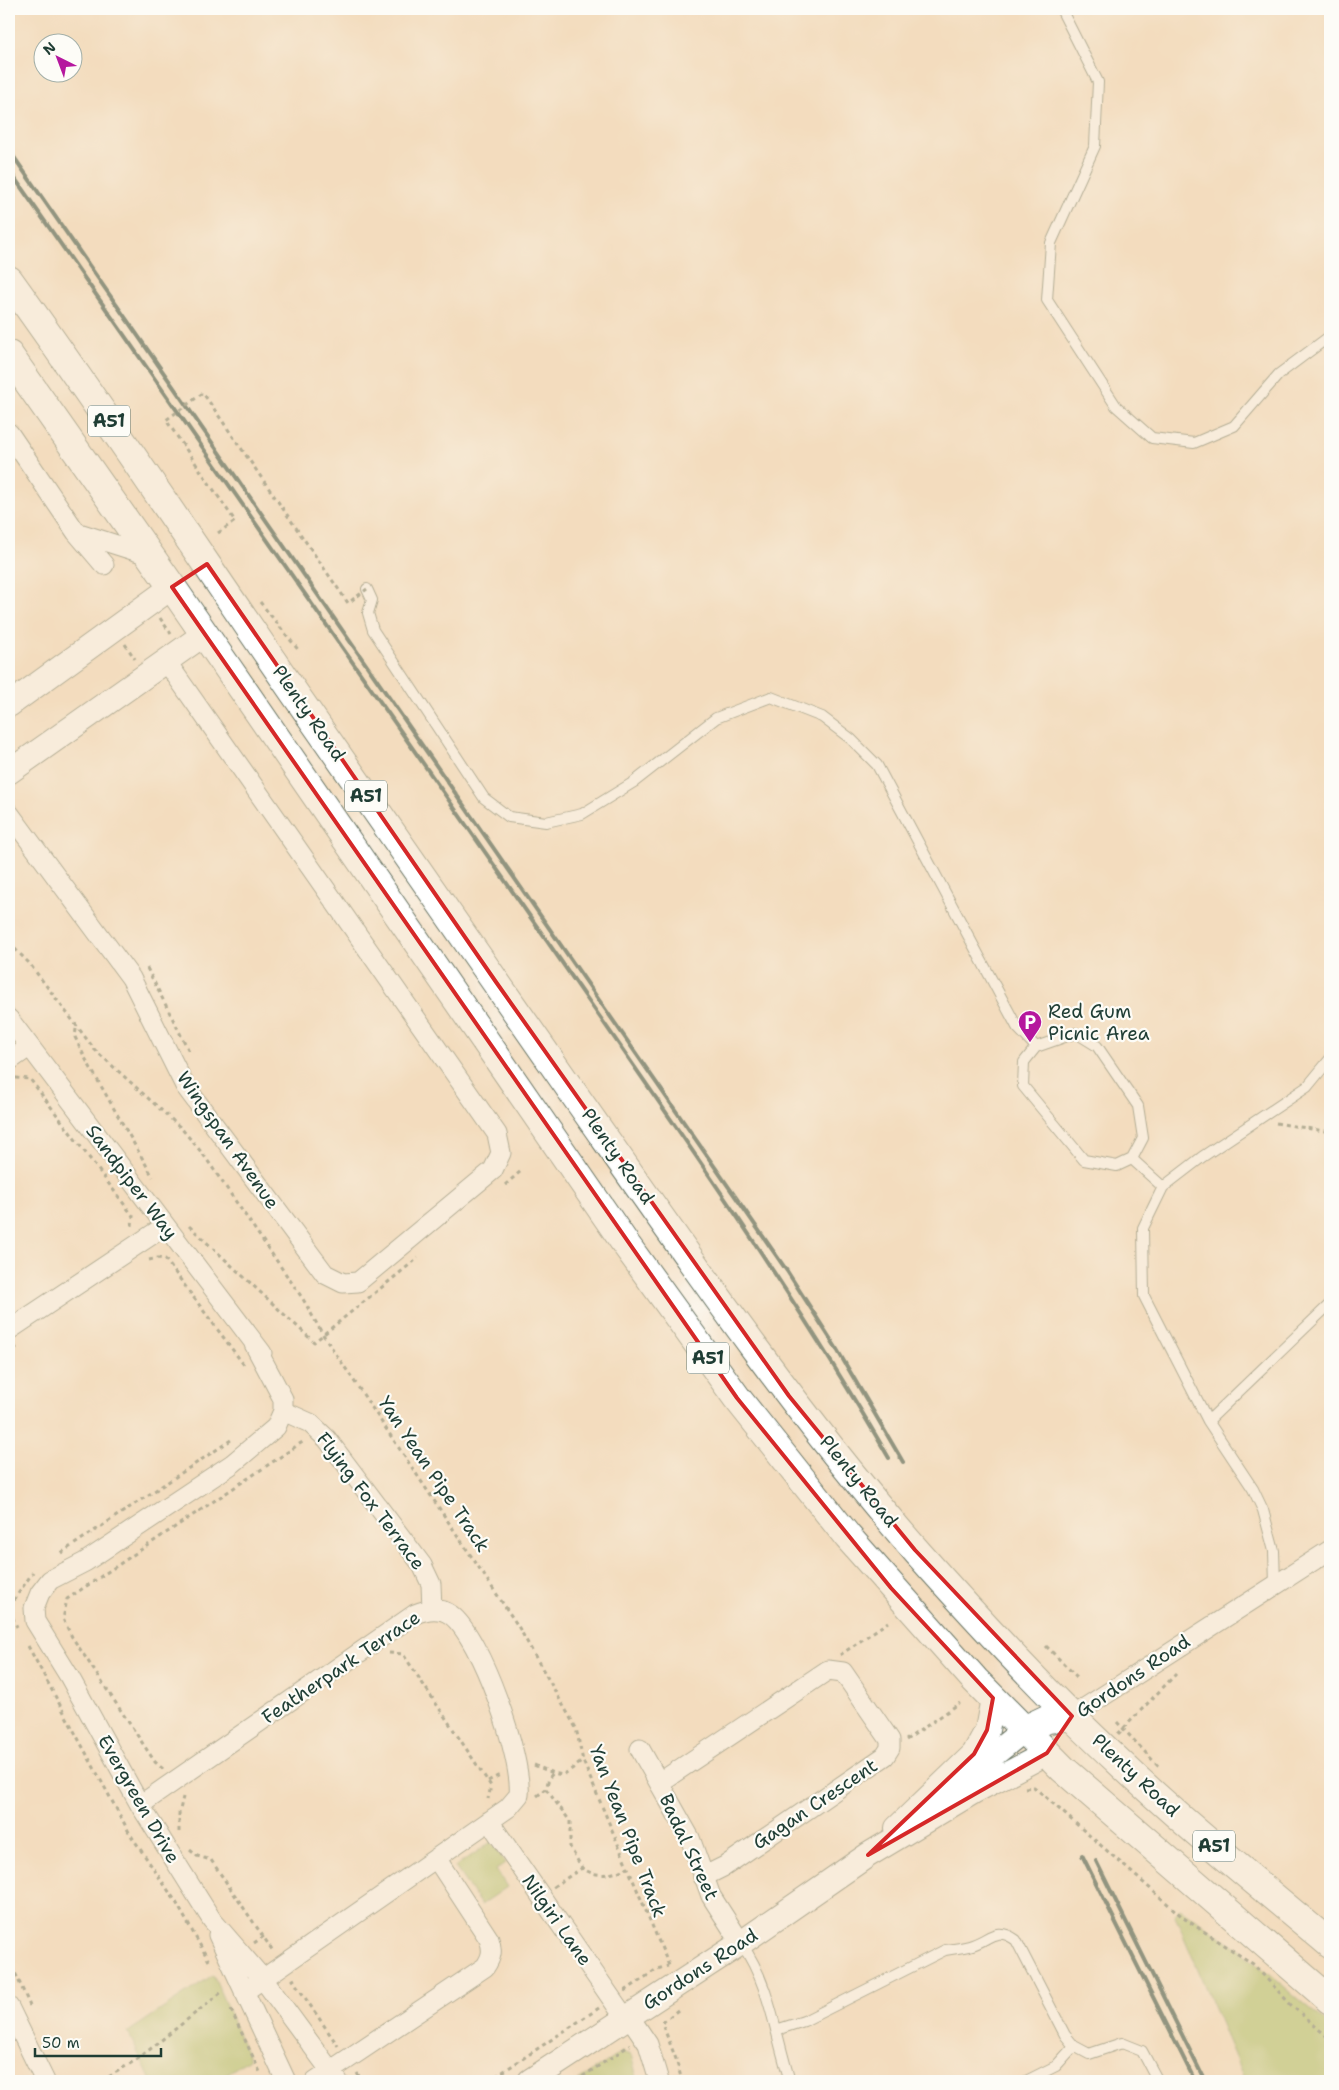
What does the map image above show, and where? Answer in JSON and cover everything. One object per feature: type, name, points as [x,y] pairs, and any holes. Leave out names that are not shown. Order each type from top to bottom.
[{"type":"highway","name":"Plenty Road","points":[[9,280],[208,564],[247,602],[297,697],[603,1135],[789,1396],[915,1550],[1014,1659],[1117,1760],[1208,1842],[1330,1944]]},
{"type":"highway","name":"A51","points":[[9,355],[172,587],[203,635],[627,1246],[737,1398],[848,1537],[993,1698],[1047,1753],[1263,1944],[1330,2000]]},
{"type":"highway","points":[[172,587],[208,564]]},
{"type":"highway","points":[[203,635],[247,602]]},
{"type":"highway","points":[[1024,1730],[1047,1719],[1072,1716]]},
{"type":"highway","name":"Gordons Road","points":[[1047,1753],[1072,1716]]},
{"type":"street","points":[[9,433],[76,532],[104,565]]},
{"type":"street","points":[[76,532],[148,555]]},
{"type":"street","points":[[9,706],[172,587]]},
{"type":"street","points":[[9,772],[203,635]]},
{"type":"street","name":"Wingspan Avenue","points":[[9,813],[131,978],[185,1086],[326,1274],[342,1283],[358,1282],[493,1170],[501,1153],[497,1134],[166,661]]},
{"type":"street","name":"Sandpiper Way","points":[[9,1019],[254,1344],[287,1381],[294,1398],[289,1414]]},
{"type":"street","points":[[9,1061],[29,1047]]},
{"type":"street","points":[[9,1330],[166,1226]]},
{"type":"street","name":"Flying Fox Terrace","points":[[289,1414],[328,1438],[422,1565],[430,1584],[432,1609]]},
{"type":"street","name":"Evergreen Drive","points":[[286,2081],[212,1920],[140,1805],[69,1676],[40,1608],[56,1588],[84,1562],[232,1464],[266,1447],[282,1433],[289,1414]]},
{"type":"street","name":"Gordons Road","points":[[1072,1716],[1330,1550]]},
{"type":"street","name":"Featherpark Terrace","points":[[140,1805],[415,1614],[432,1609],[450,1614],[457,1620],[474,1647],[495,1693],[516,1768],[519,1795],[508,1808],[485,1813],[436,1858],[244,1992]]},
{"type":"street","points":[[659,1783],[828,1670],[836,1670]]},
{"type":"street","name":"Gagan Crescent","points":[[703,1877],[725,1866],[886,1756],[890,1748],[890,1740],[844,1672],[836,1670]]},
{"type":"street","points":[[876,1849],[974,1754],[987,1730],[993,1698]]},
{"type":"street","name":"Gordons Road","points":[[530,2081],[741,1943],[876,1849],[993,1757],[1024,1730]]},
{"type":"street","name":"Badal Street","points":[[640,1749],[690,1838],[711,1896],[741,1943]]},
{"type":"street","name":"Gordons Road","points":[[876,1849],[973,1792],[1047,1753]]},
{"type":"street","name":"Nilgiri Lane","points":[[485,1813],[635,2041],[652,2053],[659,2081]]},
{"type":"street","points":[[328,2078],[347,2059],[485,1967],[489,1961],[492,1947],[486,1934],[436,1858]]},
{"type":"street","name":"Evergreen Drive","points":[[212,1920],[263,1980],[328,2078]]},
{"type":"street","points":[[9,2007],[45,2081]]},
{"type":"lane","points":[[1061,9],[1098,82],[1096,128],[1095,146],[1051,243],[1048,300],[1116,406],[1152,438],[1194,443],[1234,426],[1279,374],[1330,336]]},
{"type":"lane","points":[[367,589],[372,600],[368,613],[373,630],[484,798],[508,817],[546,822],[582,814],[634,782],[716,718],[771,697],[822,717],[851,739],[877,765],[1017,1027],[1036,1047]]},
{"type":"lane","points":[[1076,1033],[1097,1046],[1138,1106],[1143,1138],[1132,1159],[1117,1166],[1084,1160],[1023,1086],[1024,1062],[1036,1047],[1076,1033]]},
{"type":"lane","points":[[1275,1584],[1274,1550],[1270,1527],[1263,1510],[1253,1489],[1208,1421],[1144,1296],[1143,1228],[1163,1188],[1202,1156],[1261,1120],[1307,1087],[1330,1059]]},
{"type":"lane","points":[[1132,1159],[1163,1188]]},
{"type":"lane","points":[[1208,1421],[1330,1304]]},
{"type":"lane","points":[[776,2030],[804,2021],[945,1950],[970,1946],[997,1933],[1007,1934],[1016,1940],[1065,2034],[1074,2046],[1089,2054],[1122,2043],[1142,2051],[1158,2081]]},
{"type":"lane","points":[[741,1943],[757,1968],[790,2081]]},
{"type":"lane","points":[[1026,2081],[1056,2066],[1074,2046]]},
{"type":"path","points":[[214,536],[235,521],[166,420],[204,393],[348,602],[367,589]]},
{"type":"path","points":[[247,602],[300,652]]},
{"type":"path","points":[[119,626],[120,638],[147,675]]},
{"type":"path","name":"Yan Yean Pipe Track","points":[[9,943],[24,957],[54,994],[76,1028],[95,1050],[151,1099],[181,1128],[197,1148],[303,1298],[322,1333],[518,1626],[576,1728],[583,1761],[665,1962],[689,1999],[662,2023]]},
{"type":"path","points":[[142,960],[153,975],[193,1060]]},
{"type":"path","points":[[76,1028],[75,1037],[85,1058],[155,1181]]},
{"type":"path","points":[[9,1083],[16,1078],[30,1079],[133,1216],[132,1227]]},
{"type":"path","points":[[1261,1120],[1330,1132]]},
{"type":"path","points":[[188,1225],[314,1342],[322,1333],[344,1319]]},
{"type":"path","points":[[144,1263],[152,1258],[165,1260],[245,1367]]},
{"type":"path","points":[[9,1352],[25,1342]]},
{"type":"path","points":[[171,1763],[163,1769],[155,1762],[72,1637],[63,1618],[67,1599],[307,1439],[316,1429]]},
{"type":"path","points":[[58,1554],[237,1436]]},
{"type":"path","points":[[22,1635],[9,1608],[30,1574],[37,1569]]},
{"type":"path","points":[[836,1670],[839,1655],[888,1622]]},
{"type":"path","points":[[26,1643],[130,1834],[176,1902],[209,1962]]},
{"type":"path","points":[[1046,1646],[1078,1678]]},
{"type":"path","points":[[381,1659],[389,1653],[403,1654],[491,1786],[485,1813]]},
{"type":"path","points":[[1116,1736],[1176,1674]]},
{"type":"path","points":[[890,1748],[960,1703]]},
{"type":"path","points":[[1116,1722],[1163,1771]]},
{"type":"path","points":[[516,1768],[531,1763],[553,1774],[563,1775],[583,1761]]},
{"type":"path","points":[[553,1774],[549,1778],[546,1789],[570,1821],[570,1847],[582,1868],[603,1875],[627,1868]]},
{"type":"path","points":[[1034,1787],[1185,1919],[1253,1964],[1291,2005],[1330,2040]]},
{"type":"path","points":[[181,1837],[178,1829],[182,1798],[190,1792]]},
{"type":"path","points":[[184,1844],[196,1856],[211,1860],[362,2081]]},
{"type":"path","points":[[540,1896],[582,1868]]},
{"type":"path","points":[[281,1945],[283,1965]]},
{"type":"path","points":[[283,1965],[301,1974]]},
{"type":"path","points":[[220,1984],[227,1999]]},
{"type":"path","points":[[104,2081],[139,2058],[223,1991]]},
{"type":"path","points":[[230,2007],[261,2073]]},
{"type":"path","points":[[622,2020],[635,2041]]},
{"type":"path","points":[[576,2081],[662,2023],[682,2081]]},
{"type":"path","points":[[489,2081],[568,2029]]},
{"type":"path","points":[[630,2051],[635,2041]]},
{"type":"highlighted area","points":[[207,564],[496,982],[789,1396],[915,1550],[1072,1716],[1047,1753],[868,1855],[974,1754],[987,1730],[993,1698],[891,1588],[737,1398],[172,587]]},
{"type":"green space","points":[[491,1842],[506,1863],[496,1870],[507,1887],[481,1905],[455,1867]]},
{"type":"green space","points":[[1181,1909],[1238,1948],[1330,2025],[1330,2081],[1245,2081],[1175,1916]]},
{"type":"green space","points":[[213,1975],[249,2059],[216,2081],[151,2081],[128,2032]]},
{"type":"green space","points":[[622,2052],[631,2055],[638,2081],[578,2081]]},
{"type":"railway","points":[[9,150],[787,1271],[835,1346],[903,1462]]},
{"type":"railway","points":[[9,170],[674,1124],[763,1256],[889,1458]]},
{"type":"railway","points":[[1082,1855],[1195,2081]]},
{"type":"railway","points":[[1096,1861],[1205,2081]]},
{"type":"place","name":"Red Gum Picnic Area","points":[[1030,1043]]}]
